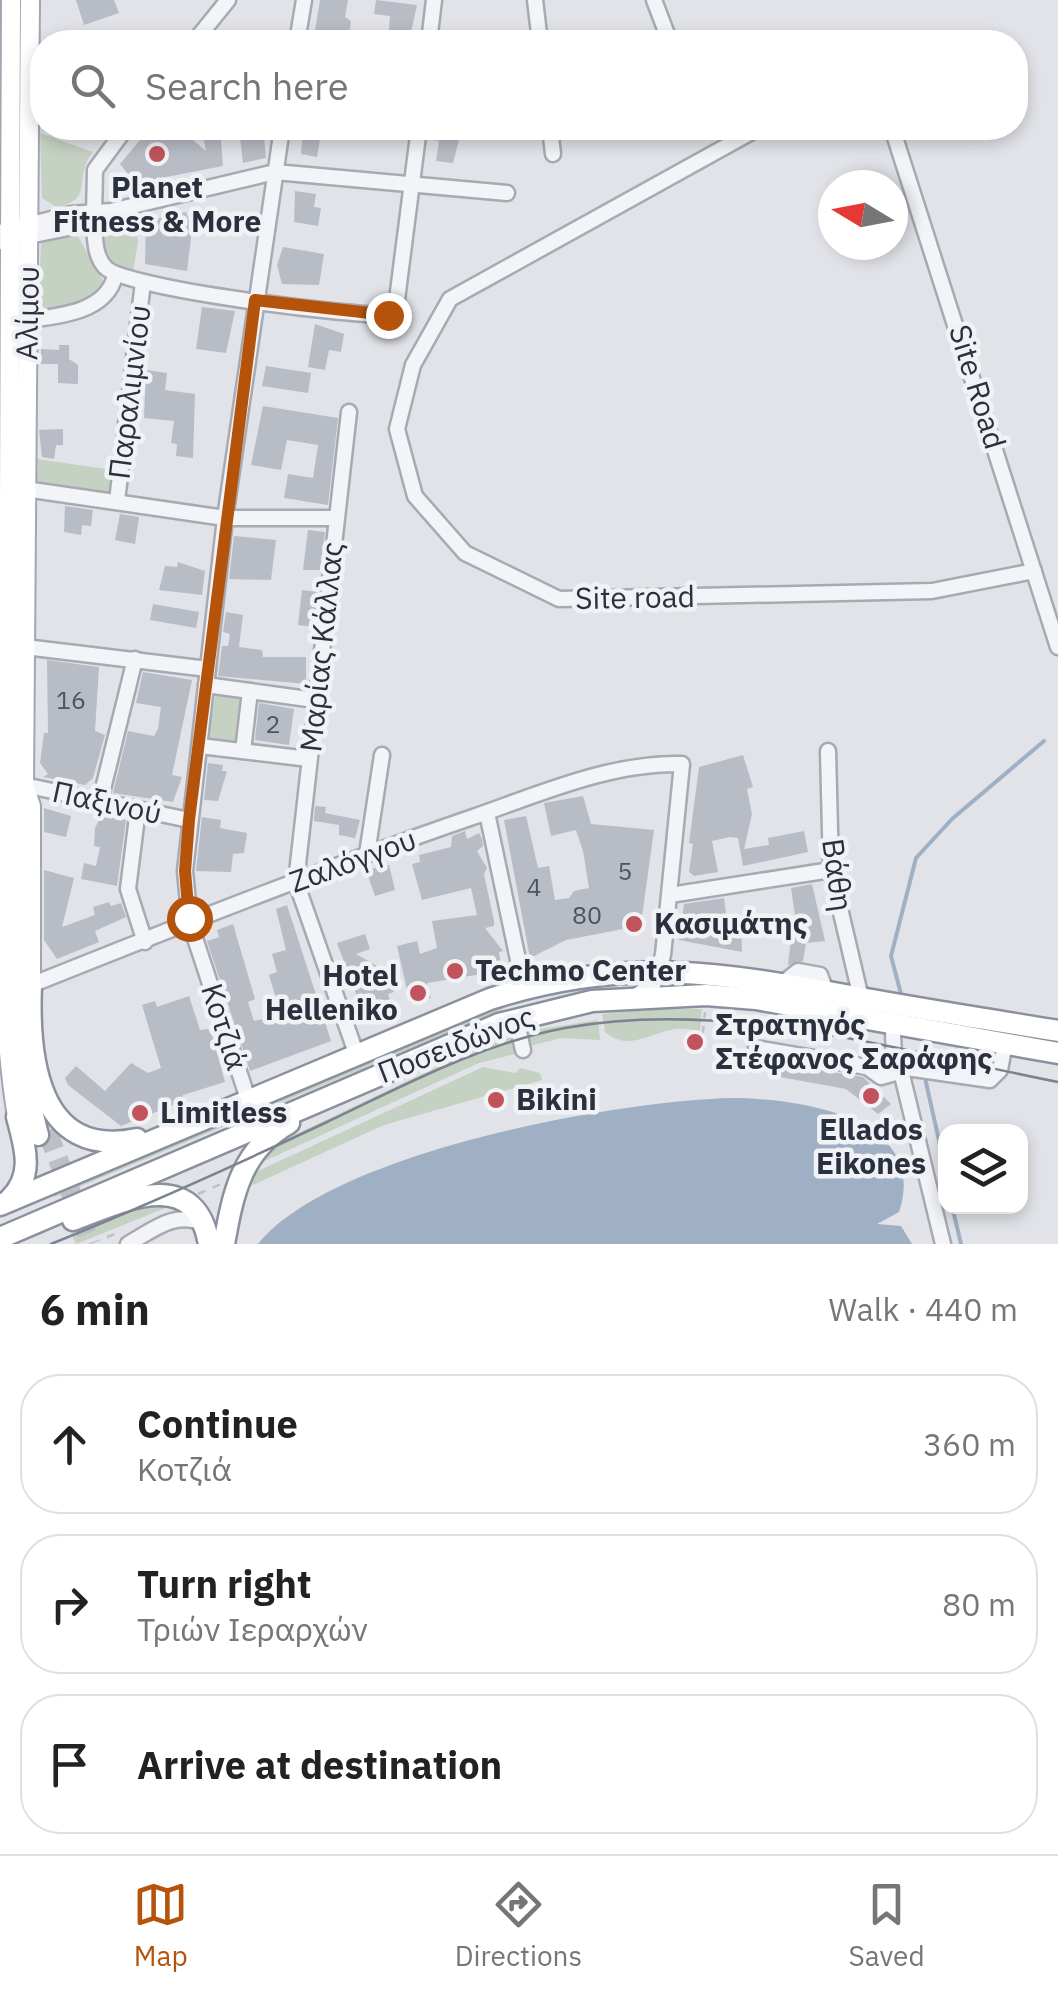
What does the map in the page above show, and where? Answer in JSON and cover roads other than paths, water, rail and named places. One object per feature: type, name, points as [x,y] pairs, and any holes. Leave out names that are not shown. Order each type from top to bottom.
[{"type":"highway","points":[[8,756],[15,787],[16,1048],[42,1132],[22,1034],[24,785]]},
{"type":"highway","name":"Ποσειδώνος","points":[[2,1205],[356,1053],[524,988],[615,972],[714,972],[1058,1031]]},
{"type":"highway","points":[[30,985],[33,1060],[44,1098],[56,1114],[74,1130],[102,1141],[123,1142],[169,1133]]},
{"type":"highway","name":"Ποσειδώνος","points":[[0,1240],[360,1082],[516,1019],[592,1000],[756,999],[1058,1053]]},
{"type":"highway","points":[[224,1244],[236,1182],[253,1152],[283,1126],[360,1082]]},
{"type":"highway","points":[[2,1205],[18,1190],[26,1168],[8,1120]]},
{"type":"highway","points":[[0,1240],[146,1194],[172,1196],[189,1206],[206,1234]]},
{"type":"main road","name":"Αλίμου","points":[[8,1120],[1,986],[4,788],[11,639],[26,489],[28,320],[13,233],[8,140],[12,96],[11,0]]},
{"type":"main road","name":"Αλίμου","points":[[30,0],[13,233],[5,473],[11,639],[24,785],[31,806],[30,985]]},
{"type":"street","points":[[204,30],[228,0]]},
{"type":"street","points":[[299,30],[304,0]]},
{"type":"street","points":[[430,30],[434,0]]},
{"type":"street","points":[[535,0],[539,30]]},
{"type":"street","points":[[654,0],[665,30]]},
{"type":"street","points":[[117,140],[95,170],[94,215],[98,256],[115,276],[255,300],[395,315],[418,140]]},
{"type":"street","name":"Κοτζιά","points":[[248,1099],[190,923],[185,891],[189,820],[226,518],[280,140]]},
{"type":"street","points":[[551,140],[553,154]]},
{"type":"street","name":"Site road","points":[[737,140],[450,299],[412,365],[396,429],[415,496],[465,553],[559,598],[932,591],[1034,571]]},
{"type":"street","name":"Site Road","points":[[896,140],[1058,647]]},
{"type":"street","points":[[13,233],[274,172],[507,193]]},
{"type":"street","points":[[13,233],[73,226],[94,215]]},
{"type":"street","points":[[28,320],[97,302],[112,289],[115,276]]},
{"type":"street","name":"Παραλιμνίου","points":[[117,501],[143,282]]},
{"type":"street","name":"Μαρίας Κάλλας","points":[[296,882],[350,412]]},
{"type":"street","points":[[26,489],[226,518],[336,518]]},
{"type":"street","points":[[11,639],[135,660],[250,690],[315,700]]},
{"type":"street","points":[[100,801],[135,660]]},
{"type":"street","points":[[243,751],[250,690]]},
{"type":"street","points":[[200,746],[309,759]]},
{"type":"street","name":"Βάθη","points":[[828,751],[831,870],[861,998]]},
{"type":"street","points":[[367,854],[382,756]]},
{"type":"street","name":"Ζαλόγγου","points":[[30,985],[367,854],[562,786],[632,768],[682,764],[670,896]]},
{"type":"street","name":"Παξινού","points":[[24,785],[189,820]]},
{"type":"street","points":[[138,809],[128,889],[145,942]]},
{"type":"street","points":[[486,813],[524,988]]},
{"type":"street","points":[[630,997],[651,986],[660,970],[670,896],[831,870]]},
{"type":"street","points":[[296,882],[356,1053]]},
{"type":"street","points":[[516,1019],[523,1050]]},
{"type":"street","points":[[893,1032],[894,1060],[903,1068],[943,1244]]},
{"type":"street","points":[[756,1048],[866,1067],[882,1077],[903,1068],[990,1080],[1000,1070],[1006,1042]]},
{"type":"street","points":[[125,1238],[172,1220],[189,1218],[206,1234]]},
{"type":"water","points":[[731,1098],[789,1102],[821,1109],[851,1119],[877,1134],[895,1154],[904,1180],[899,1212],[877,1224],[901,1226],[912,1244],[258,1244],[295,1211],[347,1183],[410,1158],[550,1121],[680,1101]]},
{"type":"waterway","points":[[901,994],[891,956],[916,858],[952,819],[1044,741]]},
{"type":"waterway","points":[[925,1078],[938,1136]]},
{"type":"waterway","points":[[954,1214],[961,1244]]},
{"type":"tunnel","points":[[47,1131],[91,1244]]},
{"type":"tram line","points":[[51,1244],[443,1067],[503,1044],[565,1028],[626,1020],[751,1024],[875,1043],[1058,1082]]},
{"type":"place","name":"Planet Fitness & More","points":[[157,154]]},
{"type":"place","name":"Κασιμάτης","points":[[634,924]]},
{"type":"place","name":"Techmo Center","points":[[455,971]]},
{"type":"place","name":"Hotel Helleniko","points":[[418,993]]},
{"type":"place","name":"Στρατηγός Στέφανος Σαράφης","points":[[695,1042]]},
{"type":"place","name":"Ellados Eikones","points":[[871,1096]]},
{"type":"place","name":"Bikini","points":[[496,1100]]},
{"type":"place","name":"Limitless","points":[[140,1113]]}]
